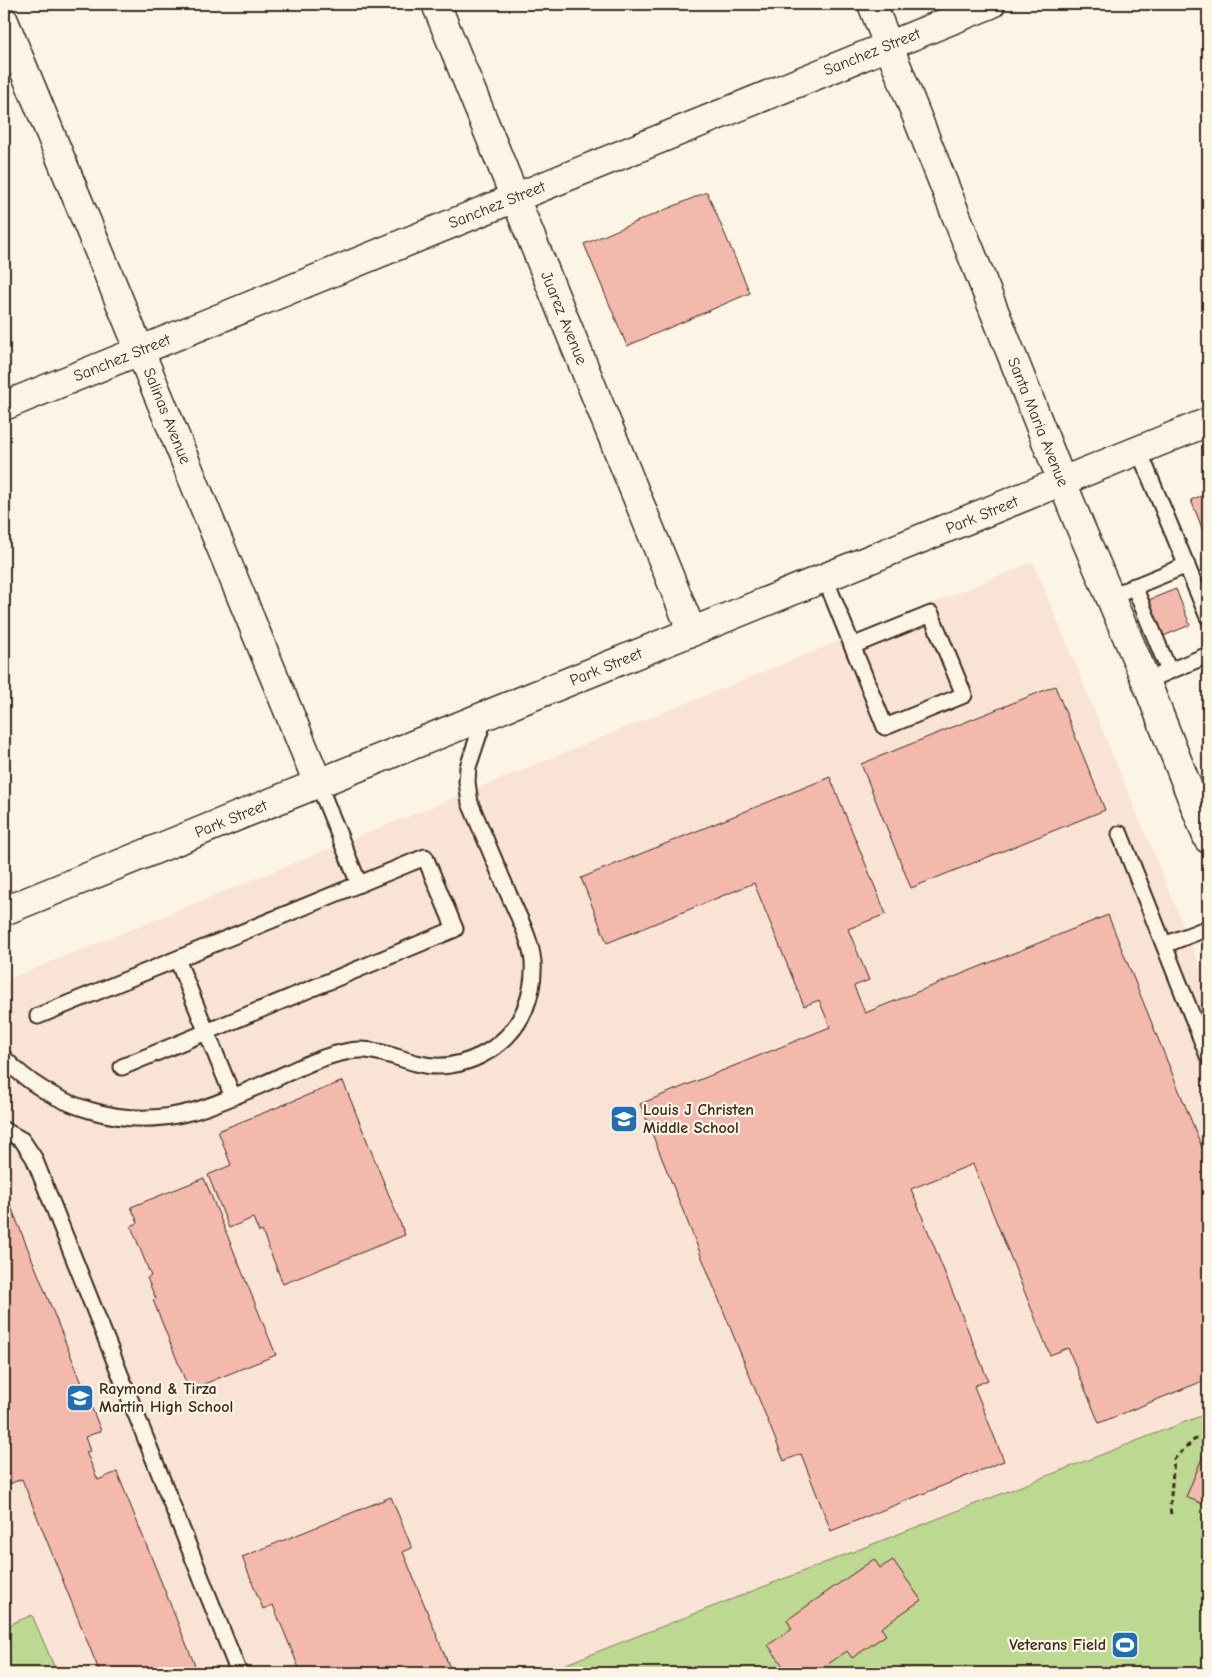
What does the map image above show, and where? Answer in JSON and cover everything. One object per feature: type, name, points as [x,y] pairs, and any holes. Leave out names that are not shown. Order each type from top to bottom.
[{"type":"street","name":"Juarez Avenue","points":[[436,4],[692,632]]},
{"type":"street","name":"Santa Maria Avenue","points":[[872,4],[1109,597],[1157,676],[1208,839]]},
{"type":"street","name":"Sanchez Street","points":[[4,406],[991,4]]},
{"type":"street","name":"Salinas Avenue","points":[[4,21],[318,784]]},
{"type":"street","name":"Park Street","points":[[4,911],[1208,422]]},
{"type":"lane","points":[[1139,451],[1187,565],[1203,591],[1208,617]]},
{"type":"lane","points":[[1109,597],[1187,565]]},
{"type":"lane","points":[[825,578],[852,646],[885,727],[964,695],[931,614],[852,646]]},
{"type":"lane","points":[[1134,586],[1157,676],[1208,655]]},
{"type":"lane","points":[[4,1058],[31,1082],[55,1097],[90,1111],[118,1117],[163,1117],[188,1113],[212,1106],[328,1056],[351,1051],[373,1051],[395,1055],[426,1065],[445,1065],[464,1062],[495,1047],[506,1037],[520,1018],[530,995],[532,962],[530,947],[470,803],[467,782],[468,767],[485,716]]},
{"type":"lane","points":[[318,784],[359,884]]},
{"type":"lane","points":[[1120,834],[1208,1056]]},
{"type":"lane","points":[[38,1016],[425,857],[455,929],[122,1067]]},
{"type":"lane","points":[[1164,945],[1208,928]]},
{"type":"lane","points":[[177,959],[233,1097]]},
{"type":"lane","points":[[4,1130],[22,1140],[34,1158],[240,1673]]},
{"type":"path","points":[[1171,1514],[1174,1459],[1194,1440],[1208,1435]]},
{"type":"shaded area","name":"Louis J Christen Middle School","points":[[1033,562],[1208,985],[1208,1413],[543,1673],[521,1673],[519,1669],[508,1673],[4,1673],[4,981]]},
{"type":"green space","points":[[1208,1413],[1208,1673],[543,1673]]},
{"type":"green space","points":[[32,1615],[57,1673],[4,1673],[4,1627]]},
{"type":"building","points":[[707,192],[750,293],[627,346],[584,244]]},
{"type":"building","points":[[1208,493],[1208,543],[1191,500]]},
{"type":"building","points":[[1176,589],[1190,625],[1161,637],[1146,601]]},
{"type":"building","points":[[1055,686],[1105,810],[911,888],[861,764]]},
{"type":"building","points":[[830,777],[886,914],[848,929],[869,980],[854,986],[865,1013],[1108,915],[1208,1162],[1208,1379],[1099,1423],[1068,1348],[1050,1355],[973,1164],[911,1189],[988,1380],[974,1386],[1004,1461],[831,1531],[801,1454],[784,1461],[640,1104],[830,1027],[819,1000],[804,1006],[754,883],[607,943],[581,878]]},
{"type":"building","points":[[343,1081],[405,1235],[283,1284],[262,1231],[259,1232],[253,1218],[229,1228],[208,1175],[231,1165],[218,1131]]},
{"type":"building","points":[[204,1178],[276,1355],[189,1390],[153,1300],[156,1299],[147,1278],[151,1276],[131,1226],[138,1223],[131,1207]]},
{"type":"building","points":[[4,1189],[101,1431],[85,1437],[90,1451],[86,1452],[98,1480],[117,1472],[198,1673],[100,1673],[22,1479],[4,1486]]},
{"type":"building","points":[[1208,1447],[1208,1506],[1186,1497]]},
{"type":"building","points":[[391,1497],[412,1548],[403,1552],[452,1673],[301,1673],[273,1605],[263,1609],[242,1557]]},
{"type":"building","points":[[874,1559],[880,1568],[893,1560],[921,1600],[881,1628],[886,1635],[852,1658],[847,1651],[815,1673],[788,1673],[768,1645],[792,1629],[787,1620]]},
{"type":"place","name":"Louis J Christen Middle School","points":[[624,1119]]},
{"type":"place","name":"Raymond & Tirza Martin High School","points":[[80,1398]]},
{"type":"place","name":"Veterans Field","points":[[1125,1645]]}]
